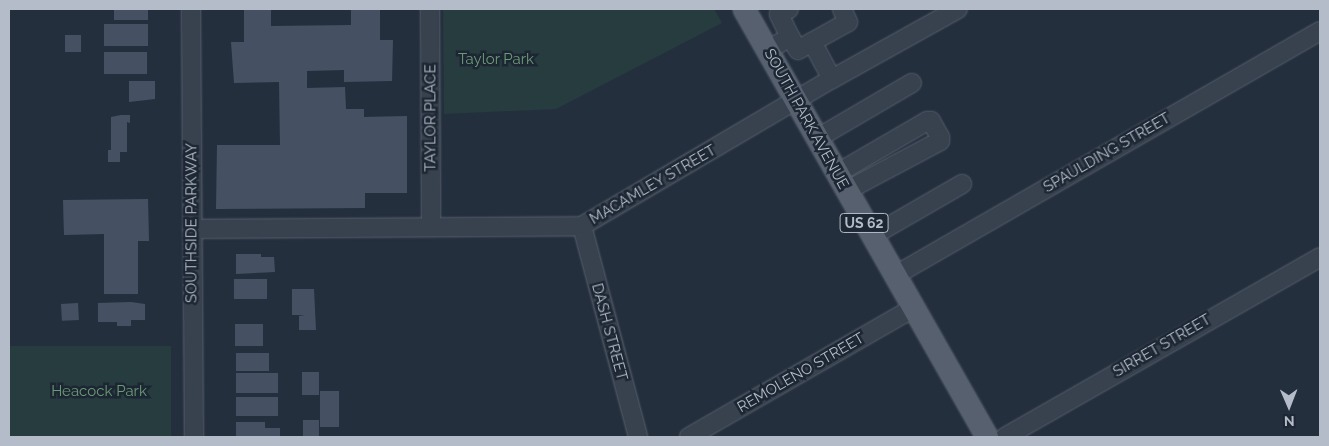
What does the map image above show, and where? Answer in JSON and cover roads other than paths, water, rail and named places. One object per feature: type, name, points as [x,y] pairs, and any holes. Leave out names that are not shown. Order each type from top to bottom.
[{"type":"main road","name":"SOUTH PARK AVENUE","points":[[749,18],[768,50],[794,102],[986,437]]},
{"type":"street","name":"SOUTHSIDE PARKWAY","points":[[191,9],[194,437]]},
{"type":"street","name":"TAYLOR PLACE","points":[[430,9],[432,227]]},
{"type":"street","points":[[749,18],[784,12],[790,37],[798,50],[848,22],[842,9]]},
{"type":"street","name":"MACAMLEY STREET","points":[[192,229],[582,226],[958,9]]},
{"type":"street","name":"SPAULDING STREET","points":[[894,276],[1320,31]]},
{"type":"street","points":[[768,50],[790,37]]},
{"type":"street","points":[[812,42],[832,80]]},
{"type":"street","points":[[816,139],[912,83]]},
{"type":"street","points":[[927,121],[931,121],[940,141],[841,183],[927,121]]},
{"type":"street","points":[[872,236],[962,184]]},
{"type":"street","name":"DASH STREET","points":[[582,226],[638,437]]},
{"type":"street","name":"SIRRET STREET","points":[[1005,437],[1320,257]]},
{"type":"street","name":"REMOLENO STREET","points":[[688,437],[913,308]]},
{"type":"park label","name":"Taylor Park","points":[[496,60]]},
{"type":"park label","name":"Heacock Park","points":[[99,392]]}]
